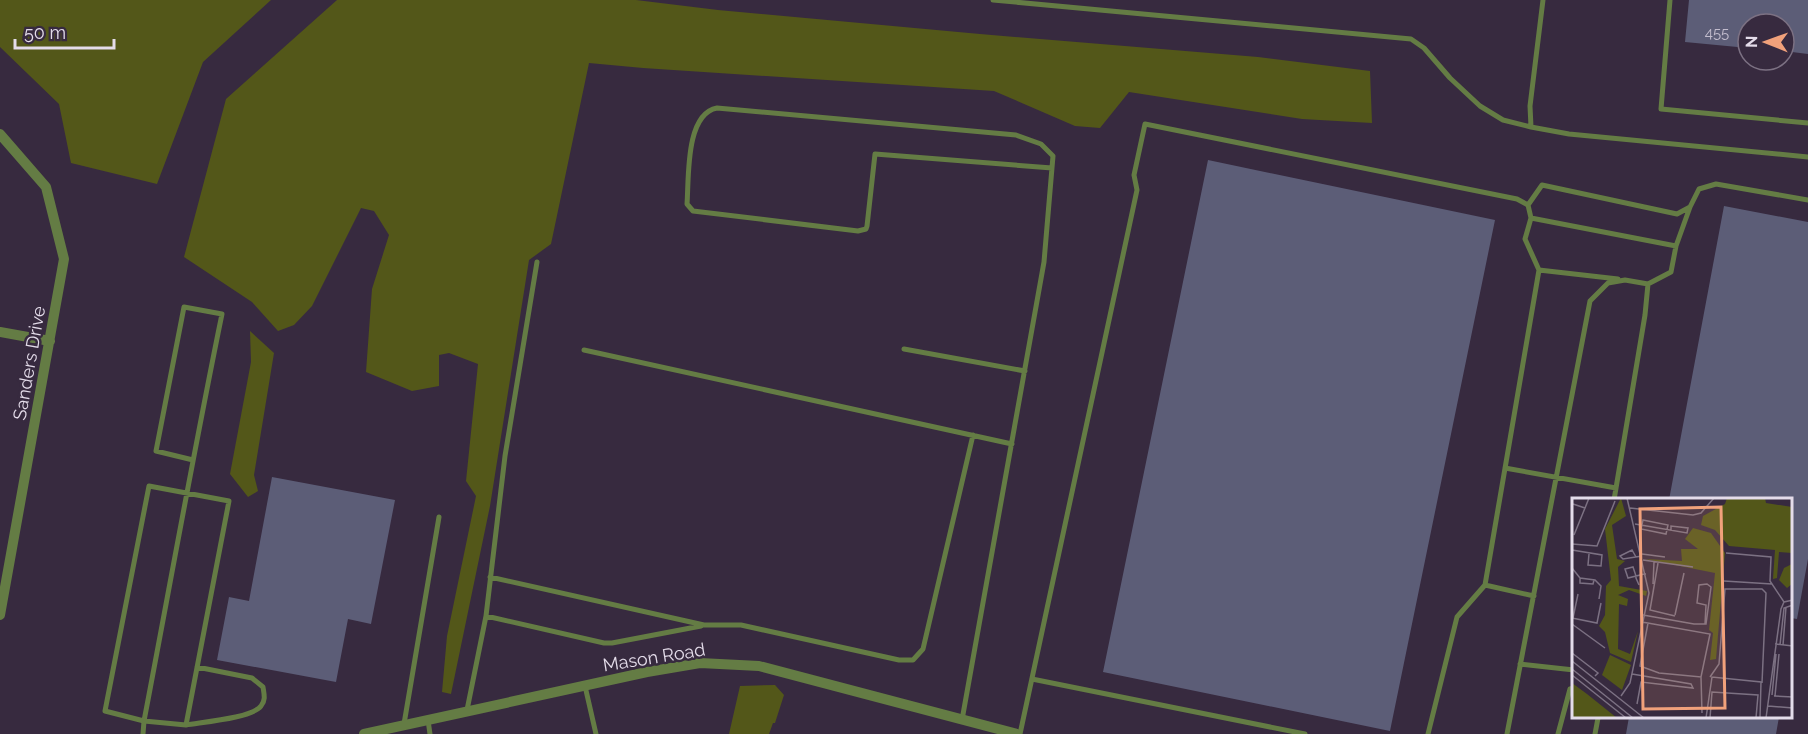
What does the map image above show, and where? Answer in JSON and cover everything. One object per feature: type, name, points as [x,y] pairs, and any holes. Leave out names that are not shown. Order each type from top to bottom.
[{"type":"street","name":"Sanders Drive","points":[[0,134],[46,187],[64,259],[0,615]]},
{"type":"street","points":[[0,332],[50,341]]},
{"type":"street","name":"Mason Road","points":[[364,734],[647,672],[700,663],[759,666],[1018,734]]},
{"type":"lane","points":[[993,0],[1411,39],[1424,48],[1450,78],[1480,106],[1503,120],[1569,134],[1808,157]]},
{"type":"lane","points":[[1531,127],[1530,106],[1543,0]]},
{"type":"lane","points":[[1670,0],[1661,109],[1808,123]]},
{"type":"lane","points":[[962,720],[1044,262],[1052,168],[1053,156],[1041,144],[1016,135],[717,108],[706,112],[695,129],[692,141],[687,204],[693,211],[858,231],[866,229],[867,226],[875,154],[1052,168]]},
{"type":"lane","points":[[1018,734],[1032,679],[1137,190],[1134,174],[1145,124],[1517,199],[1528,205]]},
{"type":"lane","points":[[1539,270],[1648,284],[1671,272],[1676,246],[1689,207],[1699,189],[1716,184],[1808,200]]},
{"type":"lane","points":[[1428,734],[1457,617],[1485,585],[1539,270],[1525,239],[1531,218],[1528,205],[1542,185],[1677,214],[1689,207]]},
{"type":"lane","points":[[1531,218],[1676,246]]},
{"type":"lane","points":[[467,712],[486,616],[505,456],[537,262]]},
{"type":"lane","points":[[1507,734],[1590,301],[1608,283],[1625,280]]},
{"type":"lane","points":[[1614,498],[1646,315],[1648,284]]},
{"type":"lane","points":[[143,734],[222,315],[184,307],[156,451],[193,460]]},
{"type":"lane","points":[[904,349],[1025,370]]},
{"type":"lane","points":[[584,350],[1012,444]]},
{"type":"lane","points":[[486,616],[604,643],[704,625],[741,625],[899,660],[913,660],[923,649],[973,435]]},
{"type":"lane","points":[[1505,468],[1616,488]]},
{"type":"lane","points":[[186,725],[197,667],[229,501],[149,486],[105,711],[144,721],[186,725],[248,714],[260,708],[265,699],[263,687],[252,678],[197,667]]},
{"type":"lane","points":[[404,726],[439,517]]},
{"type":"lane","points":[[490,577],[704,625]]},
{"type":"lane","points":[[1485,585],[1534,596]]},
{"type":"lane","points":[[1520,664],[1572,670]]},
{"type":"lane","points":[[1032,679],[1305,734]]},
{"type":"lane","points":[[585,686],[596,734]]},
{"type":"lane","points":[[1558,734],[1572,688]]},
{"type":"lane","points":[[1595,734],[1598,719]]},
{"type":"lane","points":[[428,720],[430,734]]},
{"type":"green space","points":[[0,0],[271,0],[203,62],[157,184],[71,163],[59,104],[0,47]]},
{"type":"green space","points":[[337,0],[636,0],[718,10],[1258,57],[1370,71],[1372,123],[1302,119],[1129,92],[1100,128],[1075,126],[994,91],[589,63],[551,244],[529,260],[490,506],[451,694],[442,692],[447,636],[476,496],[466,481],[478,364],[449,353],[439,355],[439,386],[412,391],[366,372],[372,289],[389,235],[374,211],[361,208],[312,306],[294,325],[278,331],[252,302],[184,257],[226,99]]},
{"type":"green space","points":[[250,331],[274,353],[254,475],[258,491],[248,497],[230,474],[251,362]]},
{"type":"green space","points":[[775,685],[784,695],[769,734],[729,734],[740,686]]},
{"type":"building","points":[[1689,0],[1808,0],[1808,54],[1796,52],[1796,12],[1736,12],[1736,47],[1685,42]]},
{"type":"building","points":[[1208,160],[1495,220],[1390,731],[1103,672]]},
{"type":"building","points":[[1724,206],[1808,222],[1808,559],[1797,619],[1793,618],[1793,498],[1669,498]]},
{"type":"building","points":[[272,477],[395,500],[371,624],[348,619],[336,682],[217,660],[229,597],[249,601]]},
{"type":"building","points":[[1629,719],[1779,719],[1776,734],[1626,734]]}]
